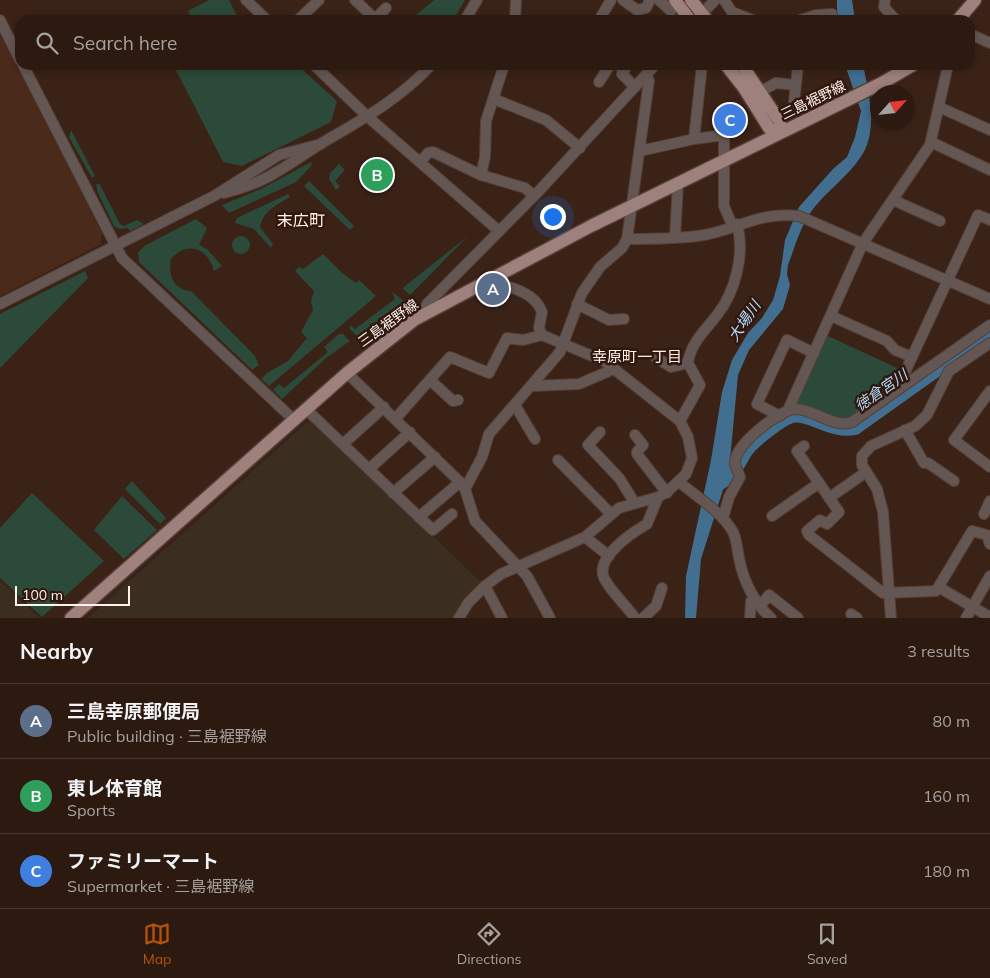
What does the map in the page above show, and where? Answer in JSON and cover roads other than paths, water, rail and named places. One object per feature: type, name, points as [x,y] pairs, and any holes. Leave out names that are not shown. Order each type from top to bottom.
[{"type":"main road","points":[[691,0],[699,15]]},
{"type":"main road","points":[[962,15],[971,2]]},
{"type":"main road","points":[[673,6],[684,15]]},
{"type":"main road","name":"三島裾野線","points":[[730,70],[744,88],[769,128],[779,133]]},
{"type":"main road","name":"三島裾野線","points":[[746,70],[780,122],[779,133]]},
{"type":"main road","name":"三島裾野線","points":[[71,618],[347,373],[395,334],[424,314],[485,280],[882,83],[904,70]]},
{"type":"street","points":[[246,0],[262,15]]},
{"type":"street","points":[[303,15],[319,0]]},
{"type":"street","points":[[356,0],[371,15]]},
{"type":"street","points":[[468,15],[477,0]]},
{"type":"street","points":[[515,15],[516,0]]},
{"type":"street","points":[[602,15],[611,0]]},
{"type":"street","points":[[623,0],[637,10],[646,8],[650,0]]},
{"type":"street","points":[[659,0],[673,6]]},
{"type":"street","points":[[703,15],[715,0]]},
{"type":"street","points":[[724,0],[732,12],[740,15]]},
{"type":"street","points":[[885,0],[884,7],[891,15]]},
{"type":"street","points":[[379,15],[386,8]]},
{"type":"street","points":[[813,15],[832,14]]},
{"type":"street","points":[[0,20],[15,50]]},
{"type":"street","points":[[975,36],[990,43]]},
{"type":"street","points":[[26,70],[114,246],[122,258],[294,420]]},
{"type":"street","points":[[319,70],[368,117],[421,161],[499,231]]},
{"type":"street","points":[[214,196],[262,182],[320,144],[368,117],[402,92],[426,70]]},
{"type":"street","points":[[481,175],[485,157],[486,122],[502,70]]},
{"type":"street","points":[[599,82],[607,70]]},
{"type":"street","points":[[624,70],[622,74],[635,87]]},
{"type":"street","points":[[424,314],[427,304],[580,148],[650,70]]},
{"type":"street","points":[[694,139],[701,70]]},
{"type":"street","points":[[793,111],[797,70]]},
{"type":"street","points":[[784,413],[831,316],[863,243],[931,142],[947,70]]},
{"type":"street","points":[[419,517],[463,486],[482,457],[489,434],[532,386],[563,345],[582,293],[600,267],[622,248],[627,239],[649,81],[646,75]]},
{"type":"street","points":[[761,91],[776,83],[795,85]]},
{"type":"street","points":[[494,98],[546,120],[580,148]]},
{"type":"street","points":[[939,107],[990,130]]},
{"type":"street","points":[[640,151],[694,139],[724,135],[724,206],[740,237],[741,254],[728,295],[720,312],[696,339],[688,363],[700,385],[680,421]]},
{"type":"street","points":[[931,142],[990,170]]},
{"type":"street","points":[[0,304],[214,196],[278,155],[320,144]]},
{"type":"street","points":[[421,161],[428,153],[433,152],[481,175],[525,188],[534,196]]},
{"type":"street","points":[[675,237],[678,183]]},
{"type":"street","points":[[893,200],[940,221]]},
{"type":"street","points":[[627,239],[697,236],[750,219],[785,214],[799,216],[990,299]]},
{"type":"street","points":[[906,370],[978,215],[990,220]]},
{"type":"street","points":[[485,280],[526,294],[535,300],[542,312],[539,328],[542,335]]},
{"type":"street","points":[[577,304],[609,320],[624,319]]},
{"type":"street","points":[[831,316],[886,341],[895,350],[912,357]]},
{"type":"street","points":[[722,517],[739,475],[735,463],[744,442],[784,413],[802,409],[843,424],[852,422],[990,325]]},
{"type":"street","points":[[396,418],[450,357],[489,373],[507,338],[522,340],[542,335],[594,356],[614,369],[680,421],[688,437],[692,453],[690,466],[679,482],[662,495],[619,508],[585,537],[535,560],[516,566],[485,586],[468,603],[459,618]]},
{"type":"street","points":[[784,413],[757,404],[787,340],[814,352]]},
{"type":"street","points":[[891,618],[883,512],[877,489],[866,472],[862,460],[863,453],[872,446],[915,426],[927,415],[949,371],[990,343]]},
{"type":"street","points":[[655,357],[671,367],[688,363]]},
{"type":"street","points":[[532,386],[579,384],[614,369]]},
{"type":"street","points":[[347,373],[396,418],[463,486],[475,521],[533,585],[550,618]]},
{"type":"street","points":[[430,380],[453,401],[458,400]]},
{"type":"street","points":[[990,391],[954,440],[990,467]]},
{"type":"street","points":[[515,406],[535,439]]},
{"type":"street","points":[[343,444],[384,407]]},
{"type":"street","points":[[306,409],[433,530],[452,514]]},
{"type":"street","points":[[906,430],[924,463],[928,463],[954,481]]},
{"type":"street","points":[[369,469],[410,432]]},
{"type":"street","points":[[600,432],[588,445],[620,479],[634,502]]},
{"type":"street","points":[[635,435],[644,445],[637,454],[662,495]]},
{"type":"street","points":[[804,446],[797,451],[839,512],[828,524],[820,520],[807,532],[883,593],[936,591],[940,588],[972,531],[987,535],[990,544]]},
{"type":"street","points":[[394,493],[435,456]]},
{"type":"street","points":[[558,460],[611,514]]},
{"type":"street","points":[[830,498],[866,472]]},
{"type":"street","points":[[679,482],[722,517],[736,538],[739,560],[757,603],[771,618]]},
{"type":"street","points":[[772,516],[819,483]]},
{"type":"street","points":[[635,618],[603,575],[604,565],[609,556],[627,535],[647,524],[662,495]]},
{"type":"street","points":[[984,514],[990,501]]},
{"type":"street","points":[[585,537],[609,556]]},
{"type":"street","points":[[966,618],[990,576]]},
{"type":"street","points":[[485,586],[502,618]]},
{"type":"street","points":[[643,618],[656,606],[662,588]]},
{"type":"street","points":[[940,588],[990,617]]},
{"type":"street","points":[[757,603],[770,595],[798,618]]},
{"type":"street","points":[[750,618],[751,601],[757,603]]},
{"type":"water","points":[[837,0],[852,0],[854,15],[837,15]]},
{"type":"water","points":[[847,70],[864,70],[870,100],[870,130],[866,148],[855,165],[819,202],[805,222],[788,265],[787,274],[790,285],[783,309],[749,350],[738,375],[729,471],[701,559],[696,618],[685,618],[686,576],[711,460],[722,392],[732,360],[748,333],[762,318],[773,300],[780,276],[785,240],[799,207],[833,169],[847,157],[855,137],[861,111]]},
{"type":"waterway","name":"徳倉宮川","points":[[717,485],[732,474],[754,442],[787,418],[792,416],[806,417],[837,428],[855,428],[990,332]]},
{"type":"place","name":"ファミリーマート","points":[[730,120]]},
{"type":"place","name":"東レ体育館","points":[[377,175]]},
{"type":"place","name":"三島幸原郵便局","points":[[493,289]]},
{"type":"district","name":"末広町","points":[[301,220]]},
{"type":"district","name":"幸原町一丁目","points":[[637,356]]},
{"type":"water label","name":"大場川","points":[[744,321]]}]
